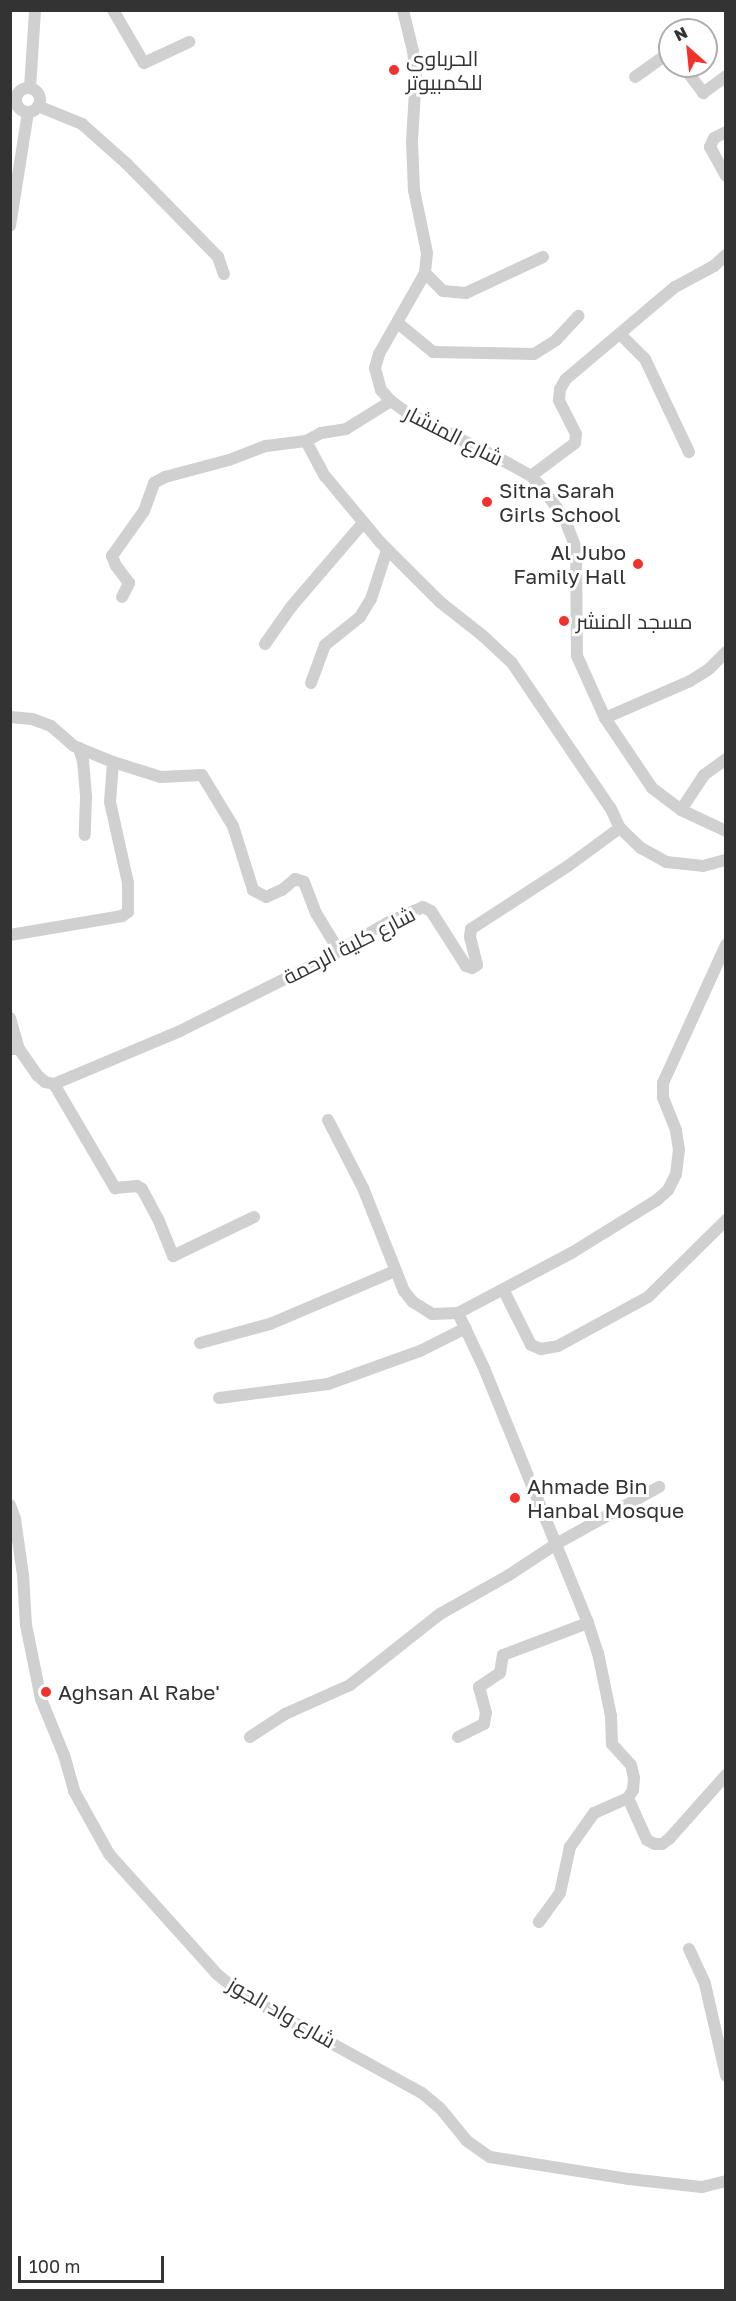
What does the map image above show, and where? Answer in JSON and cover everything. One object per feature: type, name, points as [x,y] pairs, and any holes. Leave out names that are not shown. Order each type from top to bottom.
[{"type":"street","points":[[30,88],[35,10]]},
{"type":"street","points":[[113,10],[144,63],[189,42]]},
{"type":"street","name":"شارع المنشار","points":[[403,10],[416,74],[412,141],[414,190],[427,253],[425,273],[399,324],[379,354],[375,368],[381,390],[391,401],[409,414],[531,476],[564,517],[576,548],[577,656],[605,718],[652,788],[681,810],[726,831]]},
{"type":"street","points":[[635,77],[658,61]]},
{"type":"street","points":[[692,78],[703,93],[726,76]]},
{"type":"street","points":[[30,88],[19,92],[13,103],[20,109],[33,109],[82,124],[126,163],[218,257],[224,274]]},
{"type":"street","points":[[10,226],[13,188],[38,95],[30,88]]},
{"type":"street","points":[[726,132],[716,137],[710,147],[726,177]]},
{"type":"street","points":[[531,476],[570,449],[576,441],[576,434],[559,400],[562,383],[675,287],[714,266],[726,255]]},
{"type":"street","points":[[425,273],[443,291],[466,293],[543,257]]},
{"type":"street","points":[[399,324],[433,352],[534,354],[556,340],[578,316]]},
{"type":"street","points":[[620,334],[645,359],[689,452]]},
{"type":"street","points":[[122,597],[129,583],[116,566],[112,556],[144,511],[154,483],[165,477],[228,460],[266,446],[306,441],[321,433],[346,429],[391,401]]},
{"type":"street","points":[[306,441],[325,476],[387,550],[440,602],[483,635],[512,663],[611,809],[620,828],[641,848],[666,862],[703,866],[726,860]]},
{"type":"street","points":[[266,644],[291,607],[363,523]]},
{"type":"street","points":[[311,682],[325,645],[360,617],[371,599],[387,550]]},
{"type":"street","points":[[605,718],[689,681],[708,669],[726,652]]},
{"type":"street","points":[[10,717],[32,719],[51,726],[79,748],[113,762],[161,777],[201,775],[232,826],[253,891],[266,897],[282,890],[295,879],[304,882],[316,913],[339,951]]},
{"type":"street","points":[[79,748],[83,761],[86,797],[85,835]]},
{"type":"street","points":[[681,810],[704,776],[726,759]]},
{"type":"street","points":[[10,936],[122,916],[128,912],[128,883],[110,802],[113,762]]},
{"type":"street","name":"شارع كلية الرحمة","points":[[54,1084],[180,1031],[339,951],[387,923],[423,907],[431,911],[466,966],[472,968],[477,965],[470,937],[471,929],[568,866],[620,828]]},
{"type":"street","points":[[328,1120],[363,1188],[404,1291],[413,1302],[432,1314],[458,1313],[504,1291],[573,1252],[657,1200],[672,1184],[678,1161],[678,1140],[663,1096],[663,1083],[726,945]]},
{"type":"street","points":[[10,1018],[15,1049],[37,1075],[45,1082],[54,1084],[115,1188],[137,1186],[142,1189],[159,1221],[173,1256],[254,1217]]},
{"type":"street","points":[[504,1291],[531,1345],[541,1349],[558,1346],[648,1297],[726,1220]]},
{"type":"street","points":[[200,1343],[270,1324],[395,1271]]},
{"type":"street","points":[[458,1313],[588,1623],[598,1653],[611,1716],[612,1744],[633,1771],[634,1784],[628,1798],[620,1804],[598,1810],[570,1847],[560,1893],[539,1922]]},
{"type":"street","points":[[219,1398],[328,1384],[420,1351],[466,1328]]},
{"type":"street","points":[[250,1737],[285,1714],[350,1685],[440,1614],[509,1575],[556,1544],[659,1487]]},
{"type":"street","name":"شارع واد الجوز","points":[[10,1506],[15,1519],[23,1575],[26,1625],[41,1699],[64,1755],[74,1791],[109,1854],[217,1974],[240,1993],[422,2093],[440,2108],[466,2141],[490,2157],[510,2162],[691,2186],[702,2187],[726,2181]]},
{"type":"street","points":[[458,1737],[484,1724],[486,1713],[479,1687],[500,1673],[503,1655],[588,1623]]},
{"type":"street","points":[[628,1798],[647,1840],[655,1844],[662,1844],[726,1775]]},
{"type":"street","points":[[689,1949],[705,1984],[726,2076]]},
{"type":"place","name":"الحرباوي للكمبيوتر","points":[[394,70]]},
{"type":"place","name":"Sitna Sarah Girls School","points":[[487,502]]},
{"type":"place","name":"Al Jubo Family Hall","points":[[638,564]]},
{"type":"place","name":"مسجد المنشر","points":[[564,621]]},
{"type":"place","name":"Ahmade Bin Hanbal Mosque","points":[[515,1498]]},
{"type":"place","name":"Aghsan Al Rabe'","points":[[46,1692]]}]
